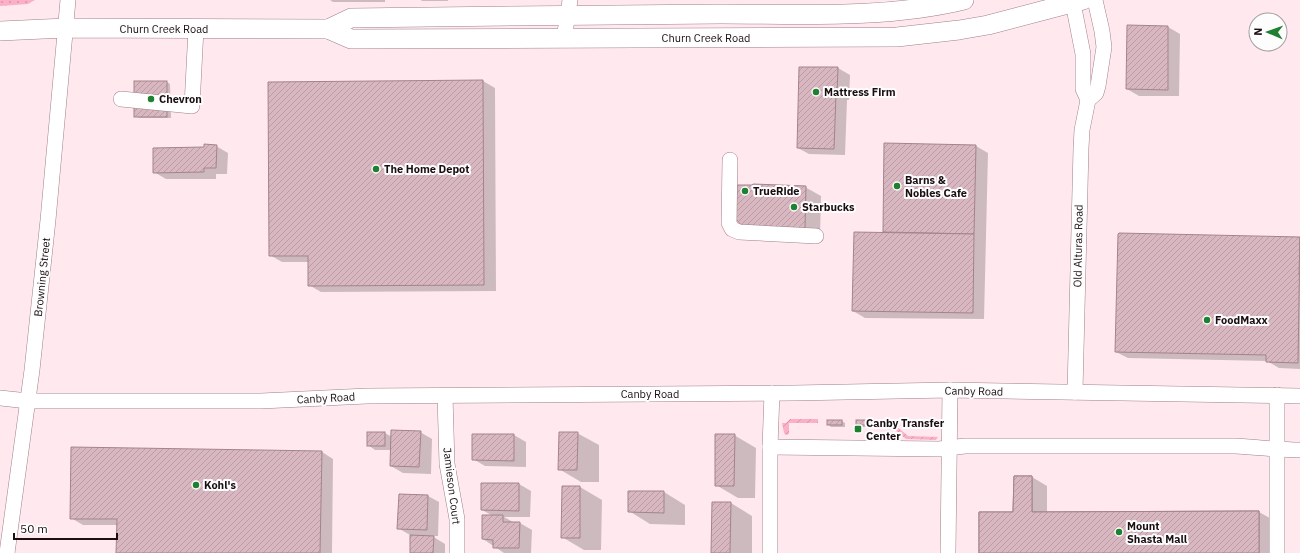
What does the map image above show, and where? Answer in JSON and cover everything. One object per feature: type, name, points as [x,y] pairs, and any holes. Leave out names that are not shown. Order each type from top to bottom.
[{"type":"main road","name":"Churn Creek Road","points":[[328,29],[351,18],[569,7],[846,14],[901,12],[964,0]]},
{"type":"main road","name":"Churn Creek Road","points":[[0,31],[66,28],[328,29],[352,39],[896,36],[959,30],[988,25],[1077,1]]},
{"type":"street","name":"Browning Street","points":[[7,553],[28,401],[48,220],[68,0]]},
{"type":"street","name":"Old Alturas Road","points":[[1088,100],[1096,93],[1104,47],[1095,0]]},
{"type":"street","name":"Old Alturas Road","points":[[1075,392],[1081,148],[1082,130],[1088,100],[1083,88],[1083,54],[1077,1]]},
{"type":"street","points":[[564,39],[569,7]]},
{"type":"street","points":[[121,99],[192,106],[196,29]]},
{"type":"street","points":[[730,160],[729,223],[732,229],[739,232],[816,236]]},
{"type":"street","points":[[948,553],[950,390]]},
{"type":"street","name":"Canby Road","points":[[0,398],[28,401],[253,401],[367,396],[950,390],[1300,396]]},
{"type":"street","points":[[770,553],[770,447],[772,393]]},
{"type":"street","name":"Jamieson Court","points":[[445,396],[447,464],[457,519],[457,553]]},
{"type":"street","points":[[1277,396],[1277,553]]},
{"type":"street","points":[[770,447],[950,448],[965,446],[1235,446],[1265,447],[1276,450],[1300,450]]},
{"type":"shaded area","points":[[0,0],[35,0],[28,4],[0,6]]},
{"type":"shaded area","points":[[790,419],[818,419],[818,423],[789,423],[789,434],[786,435],[784,433],[782,423],[786,423]]},
{"type":"shaded area","points":[[883,420],[889,420],[908,436],[938,437],[936,440],[906,439]]},
{"type":"building","points":[[1127,25],[1168,26],[1168,90],[1126,89]]},
{"type":"building","points":[[799,67],[838,67],[834,149],[797,148]]},
{"type":"building","name":"The Home Depot","points":[[483,80],[484,285],[308,286],[308,256],[269,256],[268,82]]},
{"type":"building","name":"Chevron","points":[[134,81],[167,81],[167,117],[134,117]]},
{"type":"building","points":[[884,143],[976,145],[974,234],[883,232]]},
{"type":"building","points":[[204,144],[217,145],[216,168],[204,168],[204,172],[153,173],[153,148],[204,147]]},
{"type":"building","points":[[753,184],[806,186],[805,228],[742,226],[736,219],[737,185]]},
{"type":"building","points":[[854,232],[974,234],[973,313],[852,311]]},
{"type":"building","name":"FoodMaxx","points":[[1119,233],[1300,237],[1298,363],[1266,362],[1266,355],[1115,352]]},
{"type":"building","points":[[1300,237],[1300,275],[1299,275]]},
{"type":"building","points":[[827,420],[842,420],[842,425],[827,425]]},
{"type":"building","points":[[856,420],[871,420],[871,425],[856,425]]},
{"type":"building","points":[[391,430],[421,431],[419,467],[390,466]]},
{"type":"building","points":[[367,432],[385,432],[385,446],[367,446]]},
{"type":"building","points":[[559,432],[578,432],[577,470],[558,470]]},
{"type":"building","points":[[472,434],[514,434],[514,461],[472,460]]},
{"type":"building","points":[[715,434],[735,434],[734,486],[715,486]]},
{"type":"building","name":"Kohl's","points":[[71,447],[322,451],[320,553],[116,553],[117,519],[70,519]]},
{"type":"building","name":"Mount Shasta Mall","points":[[1014,476],[1032,476],[1032,512],[1259,511],[1259,553],[979,553],[979,512],[1013,512]]},
{"type":"building","name":"Mount Shasta Mall","points":[[1014,476],[1032,476],[1032,512],[1259,511],[1259,553],[979,553],[979,512],[1013,512]]},
{"type":"building","points":[[481,483],[519,483],[519,511],[481,510]]},
{"type":"building","points":[[562,486],[580,486],[580,538],[561,538]]},
{"type":"building","points":[[628,491],[664,491],[664,513],[628,512]]},
{"type":"building","points":[[399,494],[428,495],[427,530],[397,529]]},
{"type":"building","points":[[712,502],[731,502],[730,553],[711,553]]},
{"type":"building","points":[[482,515],[503,515],[503,522],[520,522],[519,548],[493,548],[493,540],[482,539]]},
{"type":"building","points":[[410,535],[434,536],[433,553],[410,553]]},
{"type":"place","name":"Mattress Firm","points":[[816,92]]},
{"type":"place","name":"Chevron","points":[[151,99]]},
{"type":"place","name":"The Home Depot","points":[[376,169]]},
{"type":"place","name":"Barns & Nobles Cafe","points":[[897,186]]},
{"type":"place","name":"TrueRide","points":[[745,191]]},
{"type":"place","name":"Starbucks","points":[[794,207]]},
{"type":"place","name":"FoodMaxx","points":[[1207,320]]},
{"type":"place","name":"Canby Transfer Center","points":[[858,429]]},
{"type":"place","name":"Kohl's","points":[[196,485]]},
{"type":"place","name":"Mount Shasta Mall","points":[[1119,532]]}]
